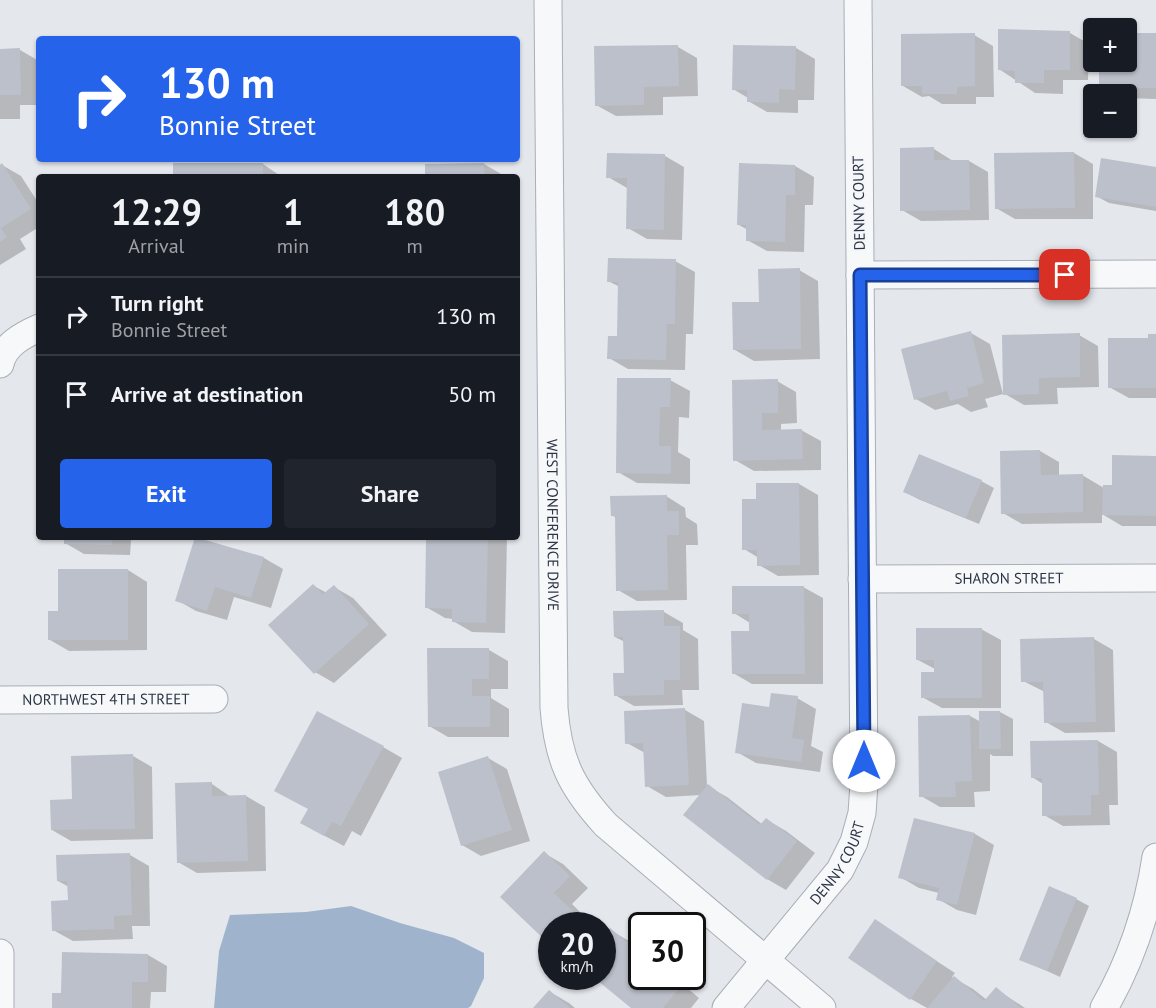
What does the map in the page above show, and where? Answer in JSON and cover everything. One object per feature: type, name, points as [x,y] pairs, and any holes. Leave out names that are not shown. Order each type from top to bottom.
[{"type":"street","name":"WEST CONFERENCE DRIVE","points":[[548,0],[554,696],[556,731],[563,761],[572,782],[585,802],[606,825],[822,1008]]},
{"type":"street","name":"DENNY COURT","points":[[726,1008],[840,870],[854,842],[862,813],[864,784],[858,0]]},
{"type":"street","points":[[860,275],[1156,274]]},
{"type":"street","points":[[0,364],[1,358],[27,334]]},
{"type":"street","name":"SHARON STREET","points":[[862,579],[1156,578]]},
{"type":"street","name":"NORTHWEST 4TH STREET","points":[[0,700],[214,699]]},
{"type":"street","points":[[1104,1008],[1129,958],[1145,909],[1156,857]]},
{"type":"street","points":[[0,953],[0,1008]]},
{"type":"water","points":[[351,906],[454,938],[484,953],[484,978],[471,1006],[468,1008],[214,1008],[219,951],[230,915],[306,912]]},
{"type":"building","points":[[998,29],[1070,31],[1070,70],[1044,70],[1044,83],[1015,83],[1015,71],[998,70]]},
{"type":"building","points":[[975,33],[975,86],[957,87],[957,94],[922,94],[922,86],[901,86],[901,34]]},
{"type":"building","points":[[1137,33],[1156,33],[1156,88],[1137,88],[1137,84],[1099,84],[1099,72],[1137,72]]},
{"type":"building","points":[[678,45],[679,86],[644,87],[644,105],[595,106],[594,46]]},
{"type":"building","points":[[733,45],[796,46],[795,90],[779,89],[779,103],[747,102],[747,90],[732,90]]},
{"type":"building","points":[[20,48],[21,95],[0,95],[0,49]]},
{"type":"building","points":[[934,147],[934,160],[969,160],[970,210],[900,211],[900,148]]},
{"type":"building","points":[[1074,152],[1075,208],[995,209],[994,153]]},
{"type":"building","points":[[607,153],[665,154],[664,230],[626,229],[627,178],[606,178]]},
{"type":"building","points":[[1101,158],[1156,167],[1156,207],[1095,197]]},
{"type":"building","points":[[2,163],[31,209],[1,228],[7,237],[0,242],[0,165]]},
{"type":"building","points":[[173,163],[263,163],[263,174],[173,174]]},
{"type":"building","points":[[484,163],[485,174],[425,174],[425,164]]},
{"type":"building","points":[[739,163],[795,165],[795,195],[786,195],[785,242],[746,241],[746,225],[737,225]]},
{"type":"building","points":[[608,258],[676,259],[675,324],[667,324],[666,360],[607,359],[608,336],[617,336],[618,282],[607,282]]},
{"type":"building","points":[[800,268],[801,349],[733,350],[732,302],[759,302],[758,269]]},
{"type":"building","points":[[971,331],[984,383],[967,388],[969,396],[950,401],[947,391],[914,400],[901,349]]},
{"type":"building","points":[[1080,333],[1080,377],[1039,378],[1039,394],[1003,395],[1002,335]]},
{"type":"building","points":[[1148,334],[1156,334],[1156,388],[1108,388],[1108,338],[1148,338]]},
{"type":"building","points":[[617,378],[671,378],[670,407],[660,407],[659,446],[671,446],[671,474],[616,473]]},
{"type":"building","points":[[778,379],[778,413],[762,413],[762,430],[802,429],[803,459],[733,461],[732,380]]},
{"type":"building","points":[[1040,450],[1041,475],[1083,474],[1083,512],[1001,514],[1000,451]]},
{"type":"building","points":[[919,454],[982,480],[966,518],[903,492]]},
{"type":"building","points":[[1112,455],[1156,456],[1156,516],[1102,515],[1103,485],[1112,485]]},
{"type":"building","points":[[756,483],[799,483],[800,565],[757,566],[757,550],[742,550],[742,499],[756,499]]},
{"type":"building","points":[[667,495],[667,511],[679,511],[679,535],[667,535],[668,590],[616,591],[615,516],[611,516],[610,496]]},
{"type":"building","points":[[64,540],[112,540],[112,545],[64,544]]},
{"type":"building","points":[[194,540],[205,540],[264,557],[251,598],[215,587],[207,611],[175,601]]},
{"type":"building","points":[[426,540],[488,540],[486,623],[452,622],[452,609],[425,608]]},
{"type":"building","points":[[58,569],[128,569],[128,640],[48,640],[48,611],[58,611]]},
{"type":"building","points":[[313,584],[323,594],[334,585],[369,624],[314,674],[268,625]]},
{"type":"building","points":[[732,586],[804,586],[805,674],[732,674],[731,631],[749,631],[749,614],[732,614]]},
{"type":"building","points":[[664,610],[664,626],[680,626],[680,680],[664,680],[664,695],[614,696],[613,673],[624,673],[623,637],[614,637],[613,611]]},
{"type":"building","points":[[916,628],[982,628],[982,698],[921,698],[921,672],[934,672],[934,660],[916,660]]},
{"type":"building","points":[[1094,637],[1096,722],[1044,723],[1043,682],[1021,682],[1020,639]]},
{"type":"building","points":[[427,648],[489,648],[489,679],[472,679],[472,696],[490,696],[490,727],[428,727]]},
{"type":"building","points":[[771,693],[798,696],[792,738],[804,740],[801,762],[735,753],[742,703],[769,707]]},
{"type":"building","points":[[685,708],[689,785],[645,787],[643,743],[625,744],[624,711]]},
{"type":"building","points":[[317,711],[384,746],[341,826],[332,822],[324,836],[300,823],[308,809],[274,791]]},
{"type":"building","points":[[979,711],[1000,711],[1001,749],[979,749]]},
{"type":"building","points":[[970,715],[972,781],[955,782],[956,797],[919,797],[918,716]]},
{"type":"building","points":[[1098,740],[1099,795],[1091,795],[1091,815],[1042,816],[1042,778],[1031,778],[1030,741]]},
{"type":"building","points":[[133,754],[135,829],[51,830],[50,800],[72,799],[71,756]]},
{"type":"building","points":[[488,756],[512,830],[461,846],[438,772]]},
{"type":"building","points":[[212,782],[212,796],[246,795],[248,861],[177,863],[175,783]]},
{"type":"building","points":[[708,784],[760,825],[766,818],[797,841],[767,880],[683,815]]},
{"type":"building","points":[[914,818],[975,833],[957,905],[936,900],[939,888],[898,878]]},
{"type":"building","points":[[544,851],[570,876],[554,893],[574,912],[538,912],[538,933],[500,897]]},
{"type":"building","points":[[130,853],[132,915],[114,916],[114,929],[52,931],[51,901],[68,900],[67,881],[57,881],[56,855]]},
{"type":"building","points":[[1049,886],[1077,898],[1047,971],[1019,960]]},
{"type":"building","points":[[875,919],[937,961],[910,1000],[848,958]]},
{"type":"building","points":[[616,933],[628,943],[628,990],[678,990],[663,1008],[631,1008],[609,990],[616,990]]},
{"type":"building","points":[[62,952],[148,954],[148,982],[132,982],[132,1008],[52,1008],[52,993],[61,993]]},
{"type":"building","points":[[954,976],[984,1001],[996,987],[1021,1008],[927,1008]]},
{"type":"building","points":[[549,990],[570,1008],[533,1008]]},
{"type":"route","points":[[864,761],[860,275],[1065,275]]}]
